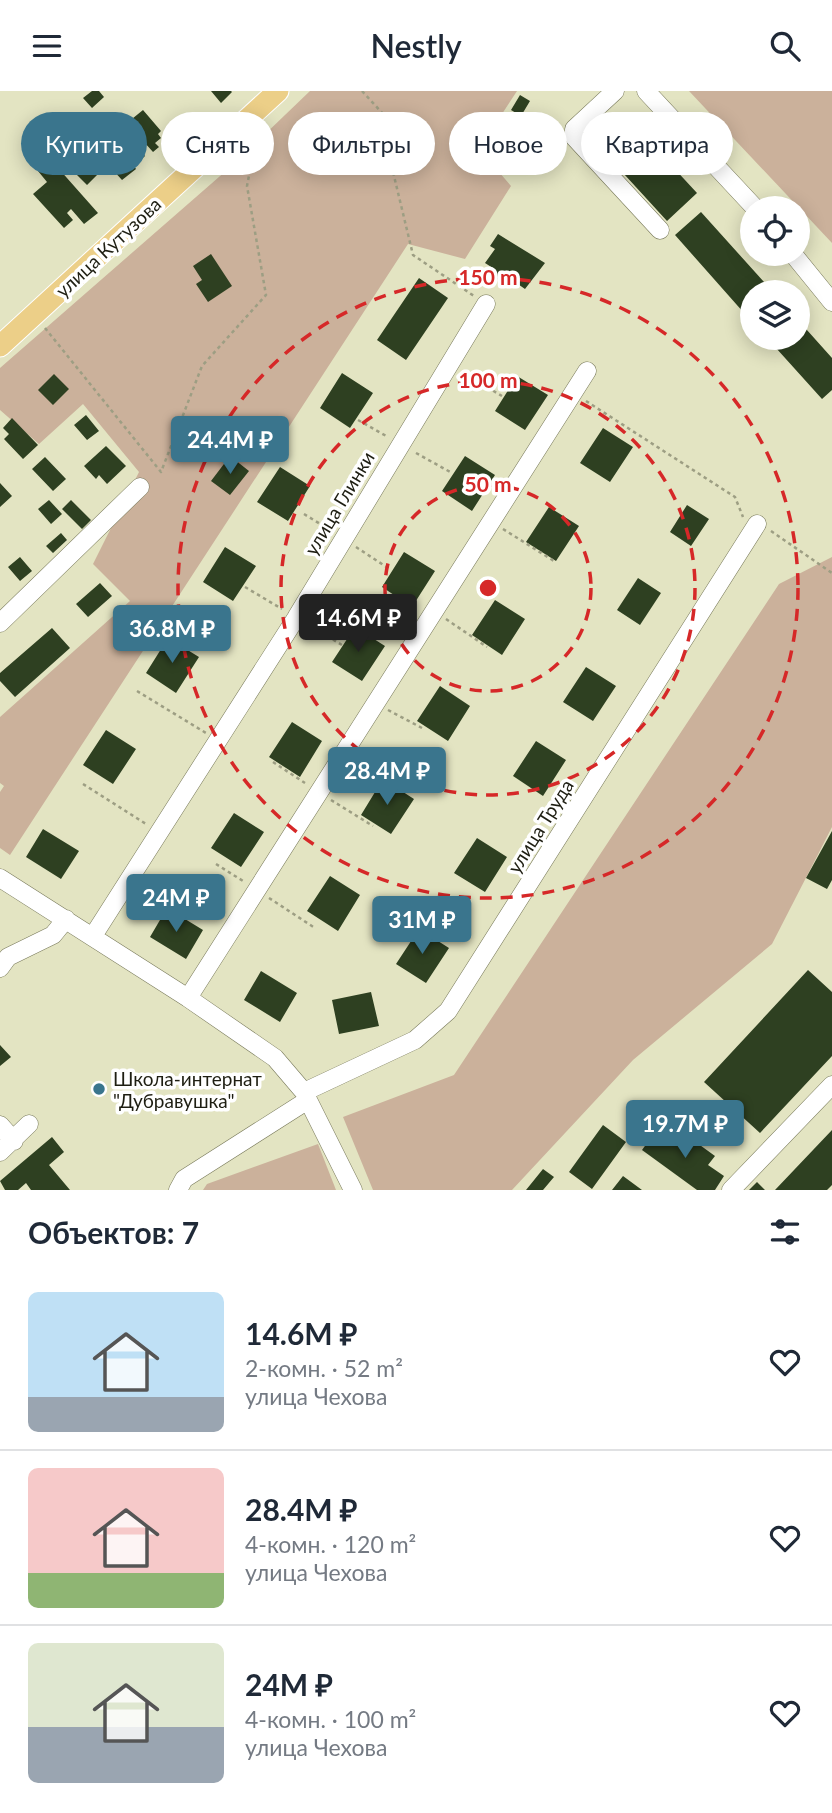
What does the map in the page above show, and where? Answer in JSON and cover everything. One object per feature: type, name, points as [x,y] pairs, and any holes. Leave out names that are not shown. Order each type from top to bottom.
[{"type":"main road","name":"улица Кутузова","points":[[0,346],[278,91]]},
{"type":"street","points":[[615,91],[574,129],[574,137],[660,230]]},
{"type":"street","points":[[646,91],[744,196]]},
{"type":"street","points":[[803,266],[832,302]]},
{"type":"street","name":"улица Глинки","points":[[93,936],[296,618],[486,304]]},
{"type":"street","points":[[188,998],[587,371]]},
{"type":"street","points":[[0,623],[140,487]]},
{"type":"street","name":"улица Труда","points":[[178,1190],[184,1179],[306,1096],[415,1039],[447,1011],[757,524]]},
{"type":"street","points":[[0,878],[188,998],[275,1058],[306,1096],[353,1190]]},
{"type":"street","points":[[0,968],[8,957],[53,935],[66,919]]},
{"type":"street","points":[[730,1190],[832,1085]]},
{"type":"street","points":[[0,1125],[7,1146],[29,1124]]},
{"type":"path","points":[[362,91],[385,116],[388,151],[413,255],[486,304]]},
{"type":"path","points":[[40,323],[161,472],[202,366],[265,295],[247,186],[249,175]]},
{"type":"path","points":[[448,364],[502,396]]},
{"type":"path","points":[[573,393],[735,497],[743,517],[832,573]]},
{"type":"path","points":[[492,521],[554,561]]},
{"type":"path","points":[[246,587],[342,645]]},
{"type":"path","points":[[434,611],[487,647]]},
{"type":"path","points":[[137,691],[219,741]]},
{"type":"path","points":[[376,703],[422,728]]},
{"type":"path","points":[[83,784],[160,833]]},
{"type":"shaded area","points":[[310,91],[517,91],[503,112],[449,112],[449,175],[501,175],[511,186],[465,259],[408,244],[10,855],[0,848],[0,792],[4,786],[0,783],[0,717],[130,601],[93,564],[139,472],[83,404],[39,444],[0,410],[0,368],[221,175],[274,175],[274,126],[288,112],[288,175],[435,175],[435,112],[288,112]]},
{"type":"shaded area","points":[[689,91],[832,91],[832,243],[810,220],[810,196],[788,196],[733,138],[733,112],[709,112]]},
{"type":"shaded area","points":[[832,557],[832,827],[772,944],[633,1060],[512,1190],[373,1190],[343,1117],[454,1075],[779,584]]},
{"type":"shaded area","points":[[318,1144],[336,1190],[203,1190],[207,1184]]},
{"type":"building","points":[[92,91],[99,91],[104,97],[92,108],[83,98]]},
{"type":"building","points":[[211,91],[231,91],[232,92],[221,103]]},
{"type":"building","points":[[520,95],[530,101],[523,112],[511,110]]},
{"type":"building","points":[[147,115],[161,131],[158,134],[161,138],[155,143],[159,147],[153,152],[147,145]]},
{"type":"building","points":[[41,175],[64,175],[98,213],[84,224],[71,209],[67,213],[73,220],[64,228],[33,194],[47,182]]},
{"type":"building","points":[[77,175],[97,175],[87,185]]},
{"type":"building","points":[[625,175],[680,175],[697,193],[667,221]]},
{"type":"building","points":[[701,212],[740,255],[740,266],[750,266],[762,280],[740,280],[740,308],[675,235]]},
{"type":"building","points":[[498,234],[545,263],[525,289],[512,280],[508,286],[492,275],[496,270],[485,263],[495,249],[490,246]]},
{"type":"building","points":[[211,254],[232,286],[208,302],[196,284],[202,280],[193,266]]},
{"type":"building","points":[[419,278],[448,298],[406,360],[377,340]]},
{"type":"building","points":[[810,333],[832,358],[832,390],[822,399],[778,350],[810,350]]},
{"type":"building","points":[[342,373],[373,393],[350,428],[320,408]]},
{"type":"building","points":[[54,374],[69,389],[53,405],[38,390]]},
{"type":"building","points":[[517,376],[548,395],[525,430],[495,411]]},
{"type":"building","points":[[86,415],[99,431],[87,440],[74,425]]},
{"type":"building","points":[[12,418],[38,445],[23,459],[4,439],[9,434],[3,428]]},
{"type":"building","points":[[603,428],[633,447],[610,482],[580,463]]},
{"type":"building","points":[[106,446],[126,466],[107,484],[99,475],[96,479],[84,466]]},
{"type":"building","points":[[230,456],[249,471],[230,495],[211,481]]},
{"type":"building","points":[[465,456],[495,475],[472,511],[442,491]]},
{"type":"building","points":[[45,457],[66,479],[53,491],[32,469]]},
{"type":"building","points":[[280,467],[310,486],[288,521],[257,502]]},
{"type":"building","points":[[0,483],[12,496],[0,507]]},
{"type":"building","points":[[49,500],[62,514],[51,524],[38,509]]},
{"type":"building","points":[[71,500],[91,520],[82,529],[62,509]]},
{"type":"building","points":[[687,505],[709,519],[691,546],[670,532]]},
{"type":"building","points":[[549,507],[579,526],[556,561],[526,542]]},
{"type":"building","points":[[61,533],[67,540],[53,553],[46,546]]},
{"type":"building","points":[[225,547],[256,566],[233,601],[203,582]]},
{"type":"building","points":[[404,552],[435,571],[412,607],[382,587]]},
{"type":"building","points":[[20,557],[32,571],[20,581],[8,567]]},
{"type":"building","points":[[638,578],[661,593],[640,625],[617,610]]},
{"type":"building","points":[[100,583],[112,596],[88,617],[76,604]]},
{"type":"building","points":[[495,600],[525,619],[502,655],[472,635]]},
{"type":"building","points":[[355,627],[385,646],[362,681],[332,662]]},
{"type":"building","points":[[52,628],[70,648],[15,697],[0,681],[0,673]]},
{"type":"building","points":[[168,638],[199,657],[176,693],[146,673]]},
{"type":"building","points":[[586,667],[616,686],[593,721],[563,702]]},
{"type":"building","points":[[440,686],[470,706],[448,741],[417,721]]},
{"type":"building","points":[[292,722],[322,741],[300,777],[269,757]]},
{"type":"building","points":[[106,730],[136,749],[113,784],[83,765]]},
{"type":"building","points":[[536,741],[566,760],[543,796],[513,776]]},
{"type":"building","points":[[383,779],[414,799],[391,834],[361,815]]},
{"type":"building","points":[[234,813],[264,832],[241,867],[211,848]]},
{"type":"building","points":[[43,829],[79,851],[61,879],[26,857]]},
{"type":"building","points":[[832,831],[832,880],[827,889],[806,878]]},
{"type":"building","points":[[477,838],[507,857],[485,892],[454,873]]},
{"type":"building","points":[[330,876],[360,895],[338,931],[307,911]]},
{"type":"building","points":[[167,908],[203,930],[186,959],[150,937]]},
{"type":"building","points":[[419,929],[449,948],[426,983],[396,964]]},
{"type":"building","points":[[808,970],[832,992],[832,1056],[760,1133],[704,1082]]},
{"type":"building","points":[[261,971],[297,993],[280,1022],[244,1000]]},
{"type":"building","points":[[371,992],[379,1026],[339,1034],[332,1000]]},
{"type":"building","points":[[0,1045],[11,1057],[0,1066]]},
{"type":"building","points":[[603,1125],[626,1142],[592,1189],[569,1172]]},
{"type":"building","points":[[658,1128],[679,1143],[686,1135],[715,1156],[708,1165],[724,1176],[715,1190],[697,1190],[642,1150]]},
{"type":"building","points":[[832,1130],[832,1185],[827,1190],[775,1190]]},
{"type":"building","points":[[52,1137],[64,1152],[49,1165],[70,1190],[31,1190],[26,1183],[18,1190],[5,1190],[0,1181]]},
{"type":"building","points":[[543,1169],[554,1177],[543,1190],[526,1190]]},
{"type":"building","points":[[623,1176],[642,1190],[612,1190]]},
{"type":"building","points":[[757,1182],[765,1190],[749,1190]]},
{"type":"place","name":"Школа-интернат \"Дубравушка\"","points":[[99,1089]]}]
